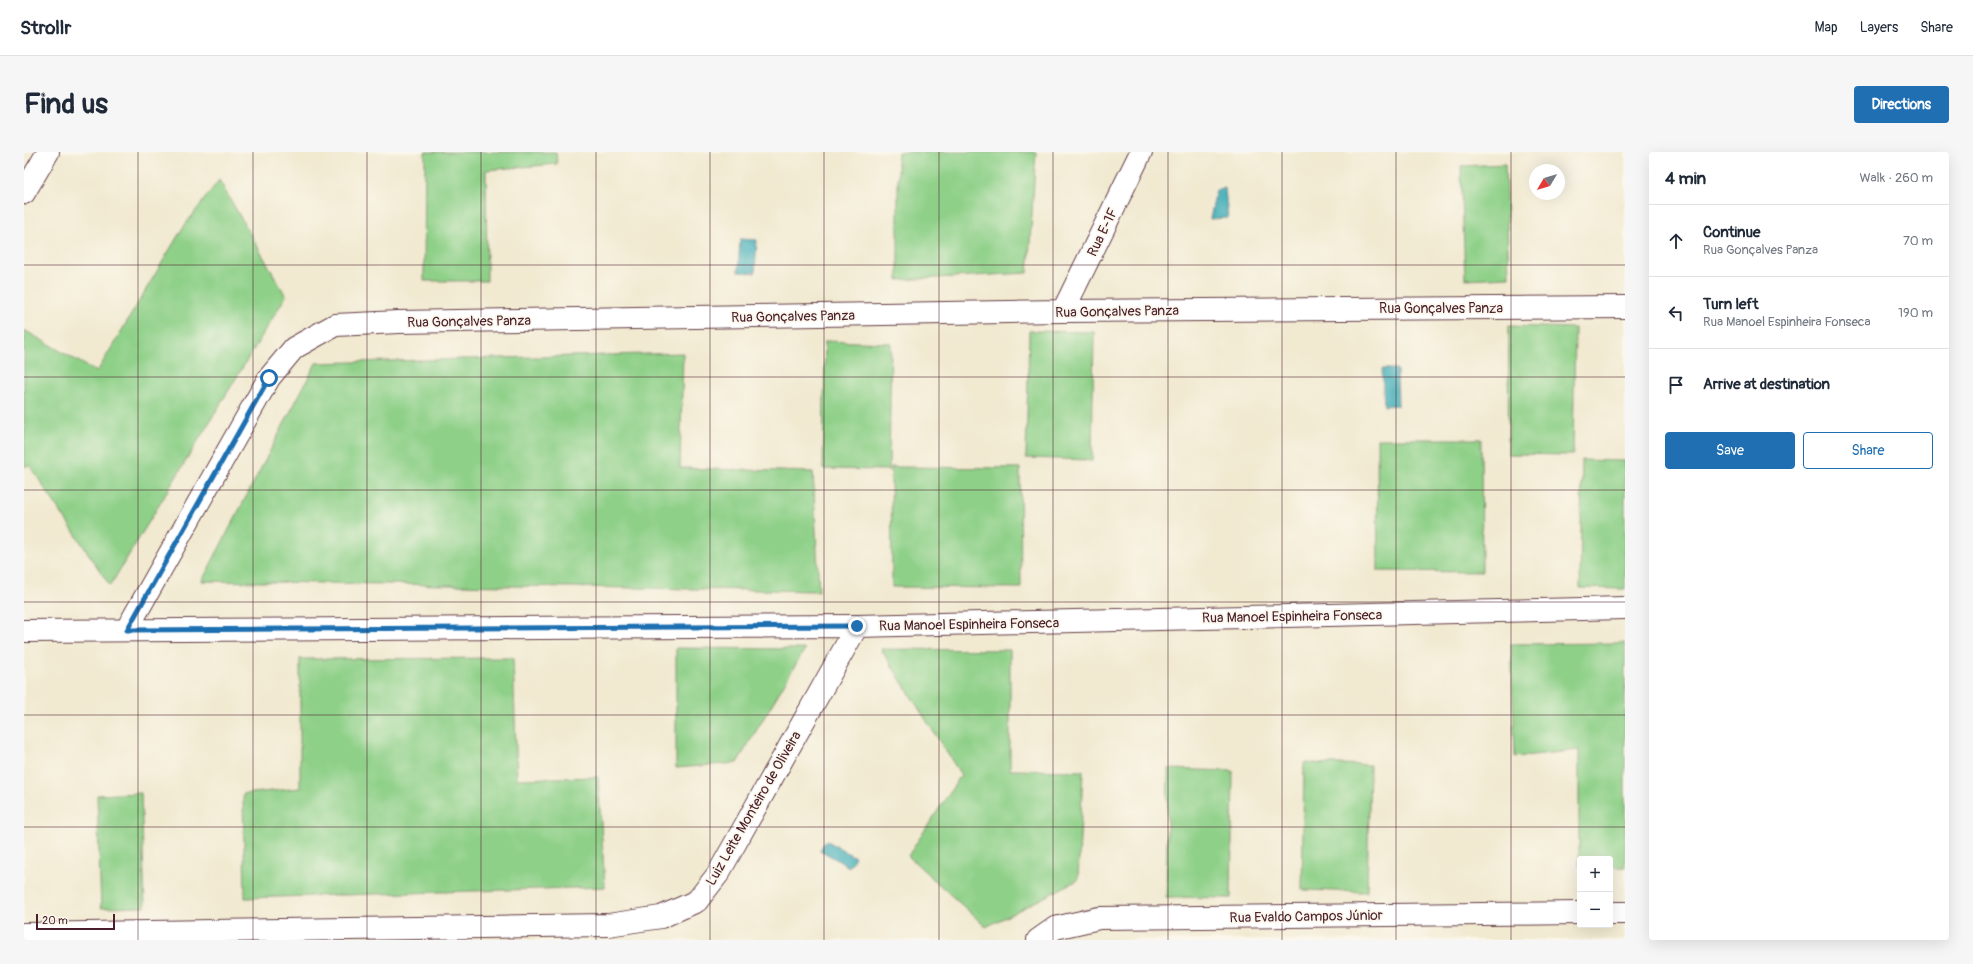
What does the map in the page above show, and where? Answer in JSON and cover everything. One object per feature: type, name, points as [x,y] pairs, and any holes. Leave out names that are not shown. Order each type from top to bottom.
[{"type":"street","points":[[24,193],[48,152]]},
{"type":"street","name":"Rua E-1F","points":[[1063,311],[1141,152]]},
{"type":"street","name":"Rua Gonçalves Panza","points":[[127,630],[269,378],[294,348],[335,325],[415,322],[1063,311],[1625,307]]},
{"type":"street","name":"Rua Manoel Espinheira Fonseca","points":[[24,631],[857,626],[1625,608]]},
{"type":"street","name":"Luiz Leite Monteiro de Oliveira","points":[[24,934],[128,936],[608,925],[661,917],[697,901],[718,874],[857,626]]},
{"type":"street","name":"Rua Evaldo Campos Júnior","points":[[1038,940],[1055,928],[1099,918],[1577,913]]},
{"type":"street","points":[[1613,913],[1625,913]]},
{"type":"green space","points":[[425,152],[556,152],[557,164],[486,170],[487,281],[424,281]]},
{"type":"green space","points":[[898,152],[1036,152],[1028,273],[898,280]]},
{"type":"green space","points":[[1505,164],[1509,277],[1465,279],[1461,166]]},
{"type":"green space","points":[[219,180],[286,296],[110,586],[30,466],[24,466],[24,330],[97,372],[182,229]]},
{"type":"green space","points":[[1509,326],[1575,328],[1573,455],[1508,454]]},
{"type":"green space","points":[[1029,331],[1094,332],[1092,460],[1026,458]]},
{"type":"green space","points":[[825,341],[891,343],[889,470],[823,469]]},
{"type":"green space","points":[[683,353],[680,468],[813,472],[819,591],[202,581],[316,363]]},
{"type":"green space","points":[[1377,439],[1481,439],[1482,572],[1378,571]]},
{"type":"green space","points":[[1582,460],[1625,461],[1625,589],[1580,588]]},
{"type":"green space","points":[[891,467],[1020,468],[1021,588],[892,587]]},
{"type":"green space","points":[[1625,643],[1625,867],[1613,867],[1613,856],[1579,856],[1579,750],[1515,757],[1511,644]]},
{"type":"green space","points":[[676,648],[805,649],[737,763],[676,768]]},
{"type":"green space","points":[[881,649],[1010,650],[1010,770],[1083,771],[1078,880],[986,927],[908,856],[961,775]]},
{"type":"green space","points":[[513,658],[517,779],[598,777],[605,887],[245,898],[243,794],[300,788],[300,659]]},
{"type":"green space","points":[[1304,763],[1370,765],[1367,892],[1302,890]]},
{"type":"green space","points":[[1168,769],[1233,771],[1231,898],[1166,897]]},
{"type":"green space","points":[[141,793],[145,907],[101,908],[97,795]]},
{"type":"water","points":[[1225,188],[1228,218],[1210,219],[1216,190]]},
{"type":"water","points":[[740,239],[757,240],[755,273],[738,272]]},
{"type":"water","points":[[1382,369],[1397,369],[1398,405],[1384,406]]},
{"type":"water","points":[[826,840],[855,857],[849,867],[820,850]]},
{"type":"route","points":[[269,378],[127,630],[857,626]]}]
